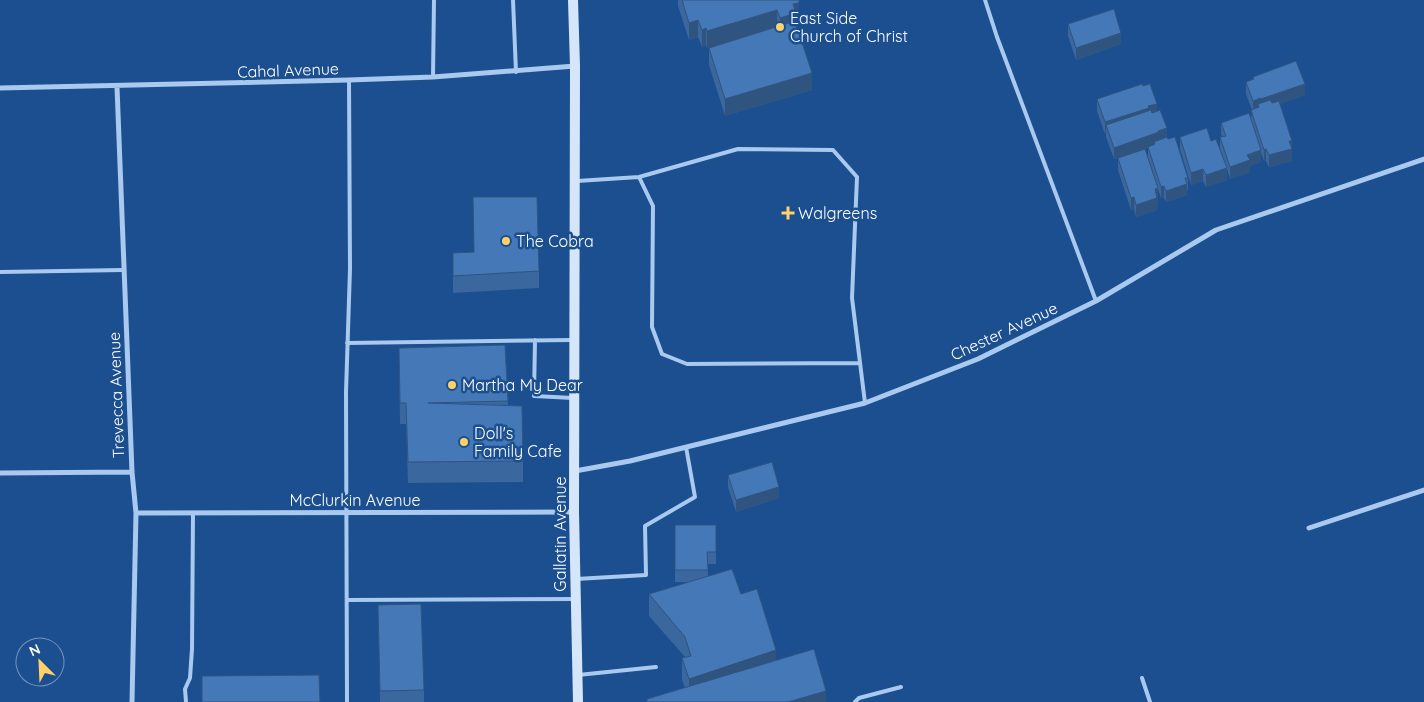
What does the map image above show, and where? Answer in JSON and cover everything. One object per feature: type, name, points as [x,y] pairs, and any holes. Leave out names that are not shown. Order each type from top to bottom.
[{"type":"main road","name":"Gallatin Avenue","points":[[576,0],[574,512],[578,702]]},
{"type":"street","name":"Cahal Avenue","points":[[0,88],[118,87],[433,77],[575,66]]},
{"type":"street","name":"Trevecca Avenue","points":[[118,87],[132,472],[136,512],[132,702]]},
{"type":"street","name":"Chester Avenue","points":[[575,471],[630,461],[865,403],[978,359],[1096,300],[1216,230],[1424,159]]},
{"type":"street","points":[[0,474],[132,472]]},
{"type":"street","points":[[1309,528],[1424,490]]},
{"type":"street","name":"McClurkin Avenue","points":[[136,512],[574,512]]},
{"type":"lane","points":[[433,77],[434,0]]},
{"type":"lane","points":[[513,0],[516,72]]},
{"type":"lane","points":[[985,0],[997,37],[1096,300]]},
{"type":"lane","points":[[347,702],[346,392],[350,269],[349,80]]},
{"type":"lane","points":[[574,181],[639,177],[738,149],[833,150],[857,177],[852,298],[865,403]]},
{"type":"lane","points":[[639,177],[653,206],[652,327],[662,354],[687,364],[860,363]]},
{"type":"lane","points":[[0,272],[124,270]]},
{"type":"lane","points":[[535,340],[534,396],[574,398]]},
{"type":"lane","points":[[347,344],[574,340]]},
{"type":"lane","points":[[576,579],[646,575],[645,526],[695,497],[686,447]]},
{"type":"lane","points":[[186,702],[185,689],[190,678],[192,650],[193,512]]},
{"type":"lane","points":[[348,600],[576,599]]},
{"type":"lane","points":[[578,675],[656,667]]},
{"type":"lane","points":[[1142,678],[1150,702]]},
{"type":"lane","points":[[855,702],[859,698],[901,687]]},
{"type":"building","points":[[682,0],[799,0],[799,3],[793,4],[796,13],[780,18],[777,10],[707,31],[706,28],[702,30],[698,20],[689,23]]},
{"type":"building","points":[[1114,9],[1121,33],[1076,48],[1068,24]]},
{"type":"building","points":[[795,21],[812,73],[725,99],[709,48]]},
{"type":"building","points":[[1296,61],[1305,84],[1253,101],[1246,82],[1254,79],[1253,77]]},
{"type":"building","points":[[1142,84],[1143,86],[1150,84],[1157,104],[1105,122],[1097,99]]},
{"type":"building","points":[[1270,100],[1272,103],[1279,101],[1292,141],[1289,141],[1292,149],[1269,155],[1266,149],[1264,150],[1251,110],[1259,107],[1258,104]]},
{"type":"building","points":[[1151,110],[1152,113],[1160,110],[1167,128],[1114,148],[1106,125]]},
{"type":"building","points":[[1249,113],[1261,150],[1247,155],[1250,160],[1230,167],[1220,137],[1226,136],[1221,123]]},
{"type":"building","points":[[1207,128],[1211,141],[1216,139],[1227,168],[1206,175],[1203,169],[1191,173],[1180,137]]},
{"type":"building","points":[[1167,137],[1168,139],[1175,137],[1188,178],[1185,178],[1187,184],[1166,191],[1164,186],[1161,187],[1148,147],[1155,144],[1154,142]]},
{"type":"building","points":[[1145,149],[1158,188],[1155,189],[1157,198],[1136,205],[1134,197],[1131,198],[1118,158]]},
{"type":"building","name":"The Cobra","points":[[473,197],[537,197],[539,271],[453,276],[453,253],[474,252]]},
{"type":"building","points":[[505,345],[508,401],[428,403],[522,406],[523,461],[408,462],[406,403],[400,403],[399,348]]},
{"type":"building","points":[[772,462],[779,487],[736,500],[728,475]]},
{"type":"building","points":[[675,525],[716,525],[716,552],[707,552],[708,570],[675,570]]},
{"type":"building","points":[[732,569],[741,594],[757,589],[776,650],[689,679],[682,658],[691,656],[685,637],[649,594]]},
{"type":"building","points":[[421,604],[424,690],[380,691],[378,605]]},
{"type":"building","points":[[814,649],[826,691],[788,702],[647,702],[647,699]]},
{"type":"building","points":[[319,675],[320,702],[202,702],[202,676]]},
{"type":"place","name":"East Side Church of Christ","points":[[780,27]]},
{"type":"place","name":"Walgreens","points":[[788,213]]},
{"type":"place","name":"The Cobra","points":[[506,241]]},
{"type":"place","name":"Martha My Dear","points":[[452,385]]},
{"type":"place","name":"Doll's Family Cafe","points":[[464,442]]}]
